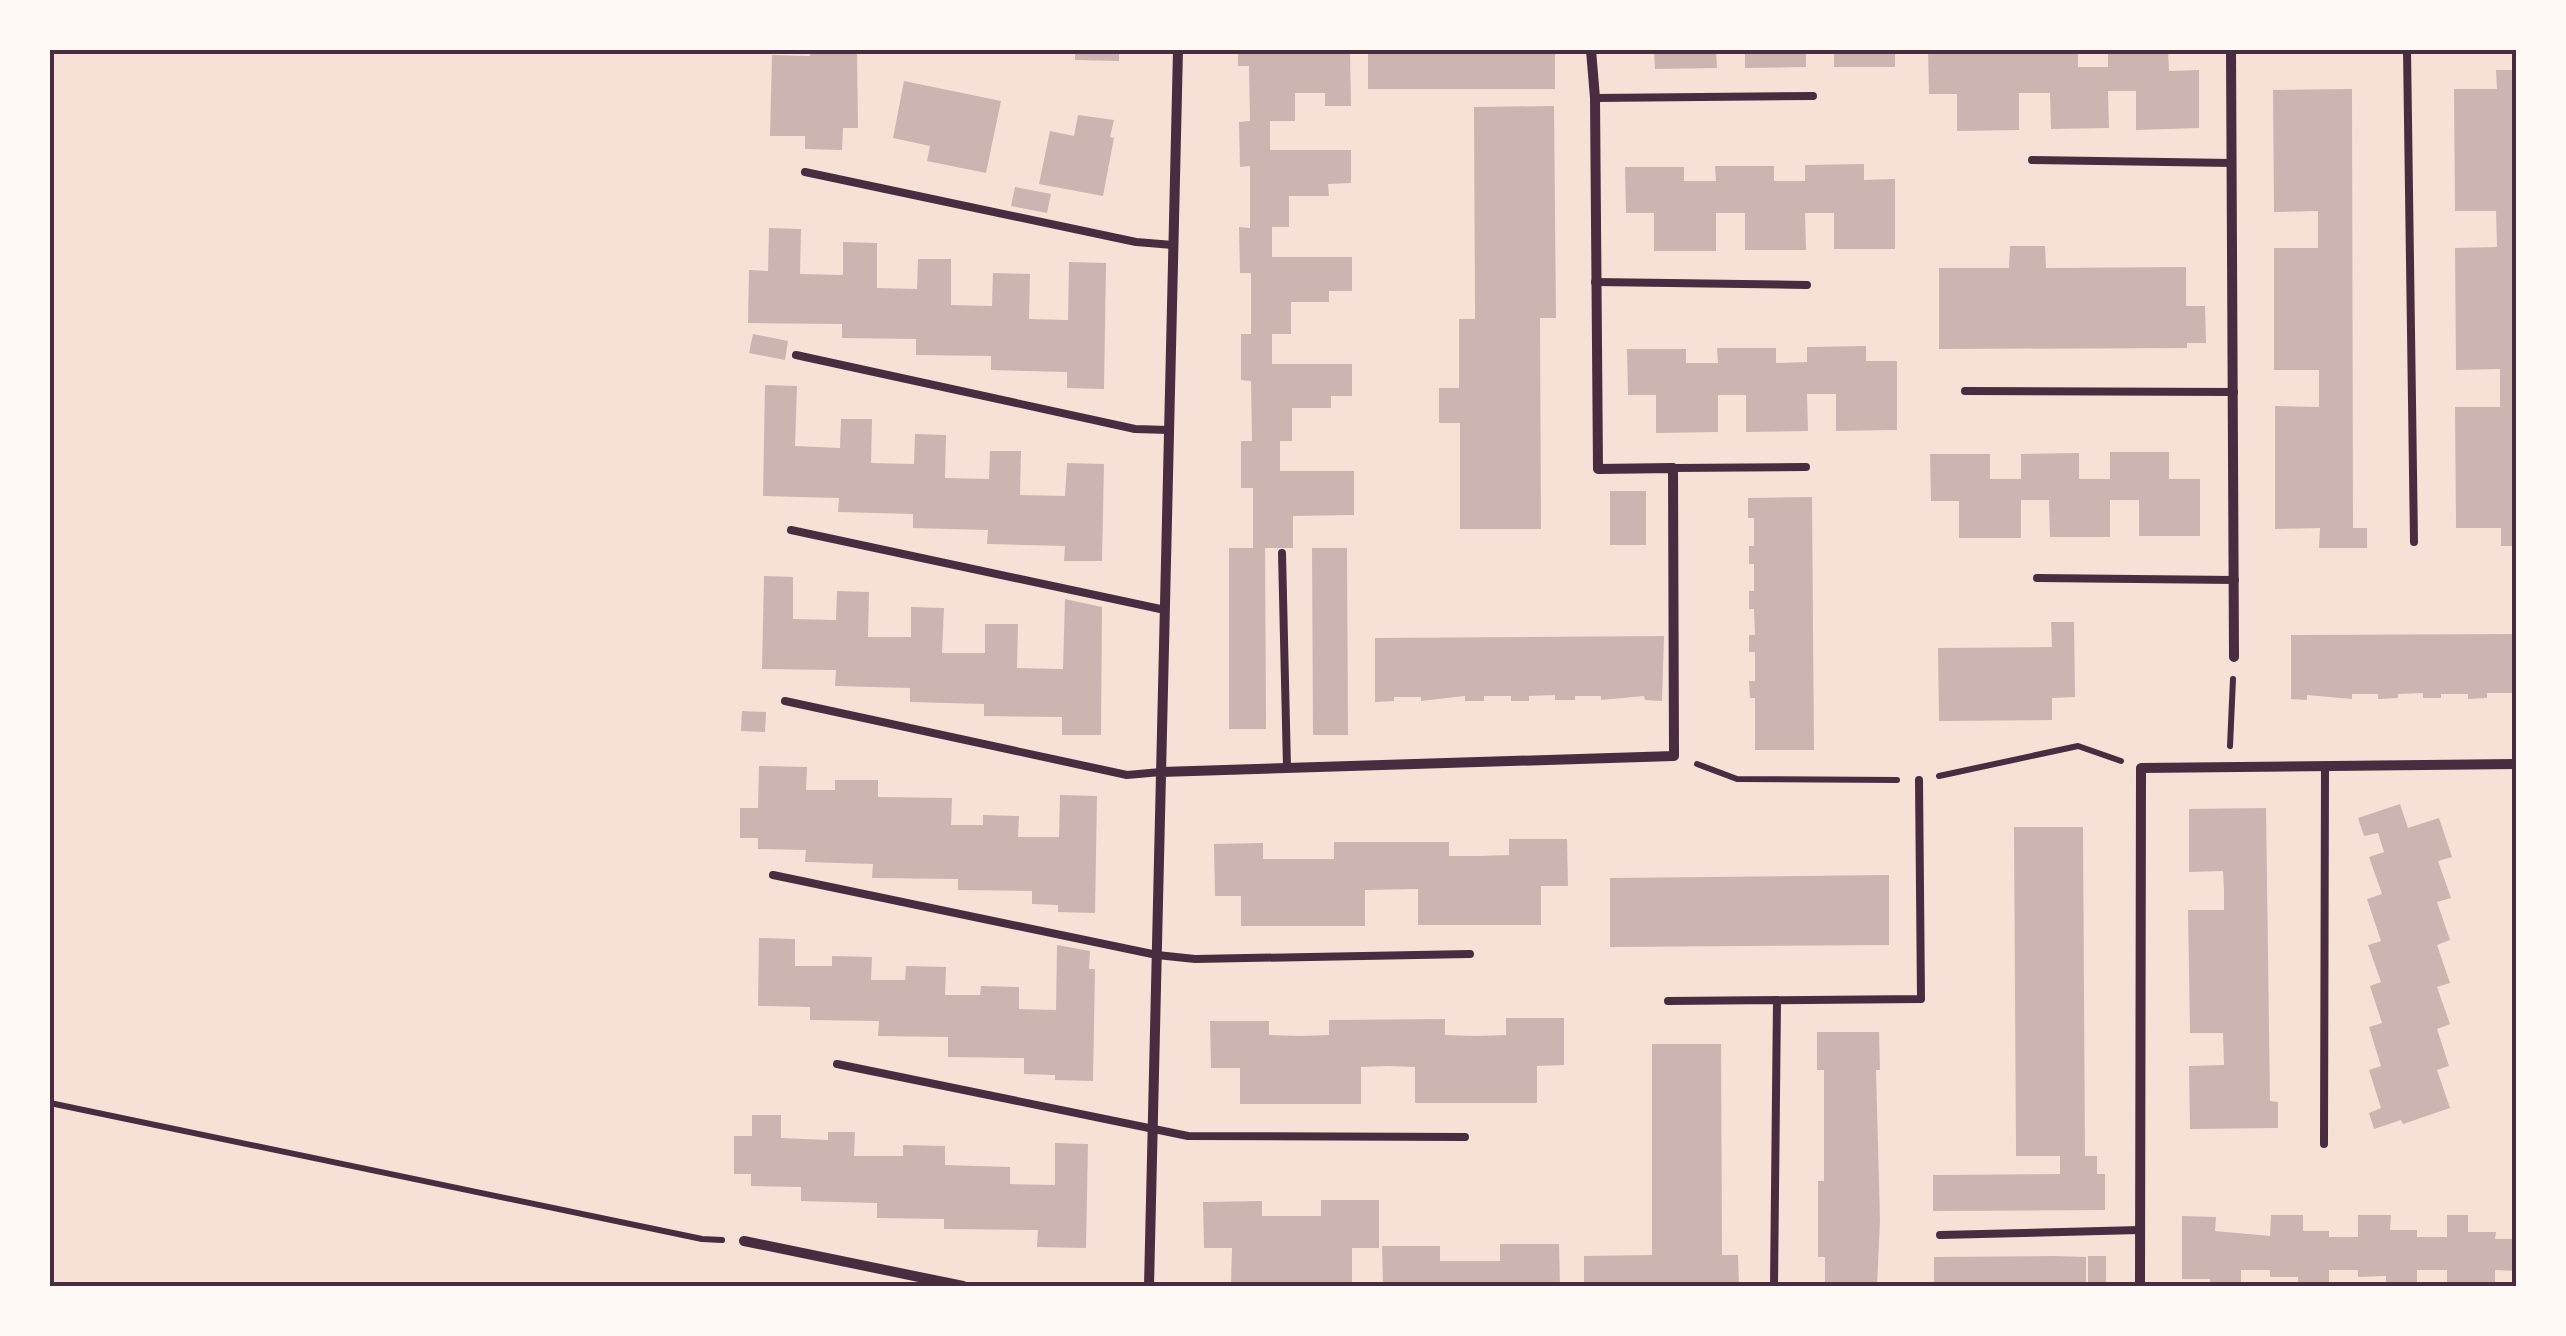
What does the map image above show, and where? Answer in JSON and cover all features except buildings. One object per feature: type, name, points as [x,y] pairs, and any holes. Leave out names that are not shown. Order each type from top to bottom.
[{"type":"street","points":[[1150,1286],[1178,50]]},
{"type":"street","points":[[1161,772],[1674,756],[1673,468],[1598,468],[1595,98],[1591,50]]},
{"type":"street","points":[[2231,50],[2234,657]]},
{"type":"street","points":[[2140,1286],[2142,768],[2516,764]]},
{"type":"street","points":[[744,1242],[963,1286]]},
{"type":"lane","points":[[2408,50],[2414,542]]},
{"type":"lane","points":[[1595,98],[1814,96]]},
{"type":"lane","points":[[2032,160],[2232,163]]},
{"type":"lane","points":[[805,172],[1136,242],[1173,245]]},
{"type":"lane","points":[[1595,282],[1807,284]]},
{"type":"lane","points":[[796,356],[1135,429],[1169,430]]},
{"type":"lane","points":[[1966,391],[2234,392]]},
{"type":"lane","points":[[1673,468],[1806,467]]},
{"type":"lane","points":[[790,530],[1165,610]]},
{"type":"lane","points":[[1282,553],[1286,766]]},
{"type":"lane","points":[[2037,578],[2235,580]]},
{"type":"lane","points":[[785,701],[1128,775],[1161,772]]},
{"type":"lane","points":[[2324,1144],[2325,767]]},
{"type":"lane","points":[[1668,1001],[1921,1000],[1919,780]]},
{"type":"lane","points":[[773,875],[1157,956],[1196,959],[1470,954]]},
{"type":"lane","points":[[1774,1286],[1776,1000]]},
{"type":"lane","points":[[837,1064],[1188,1136],[1465,1137]]},
{"type":"lane","points":[[1940,1234],[2140,1230]]},
{"type":"path","points":[[2228,766],[2234,657]]},
{"type":"path","points":[[50,1103],[702,1239],[744,1242]]}]
